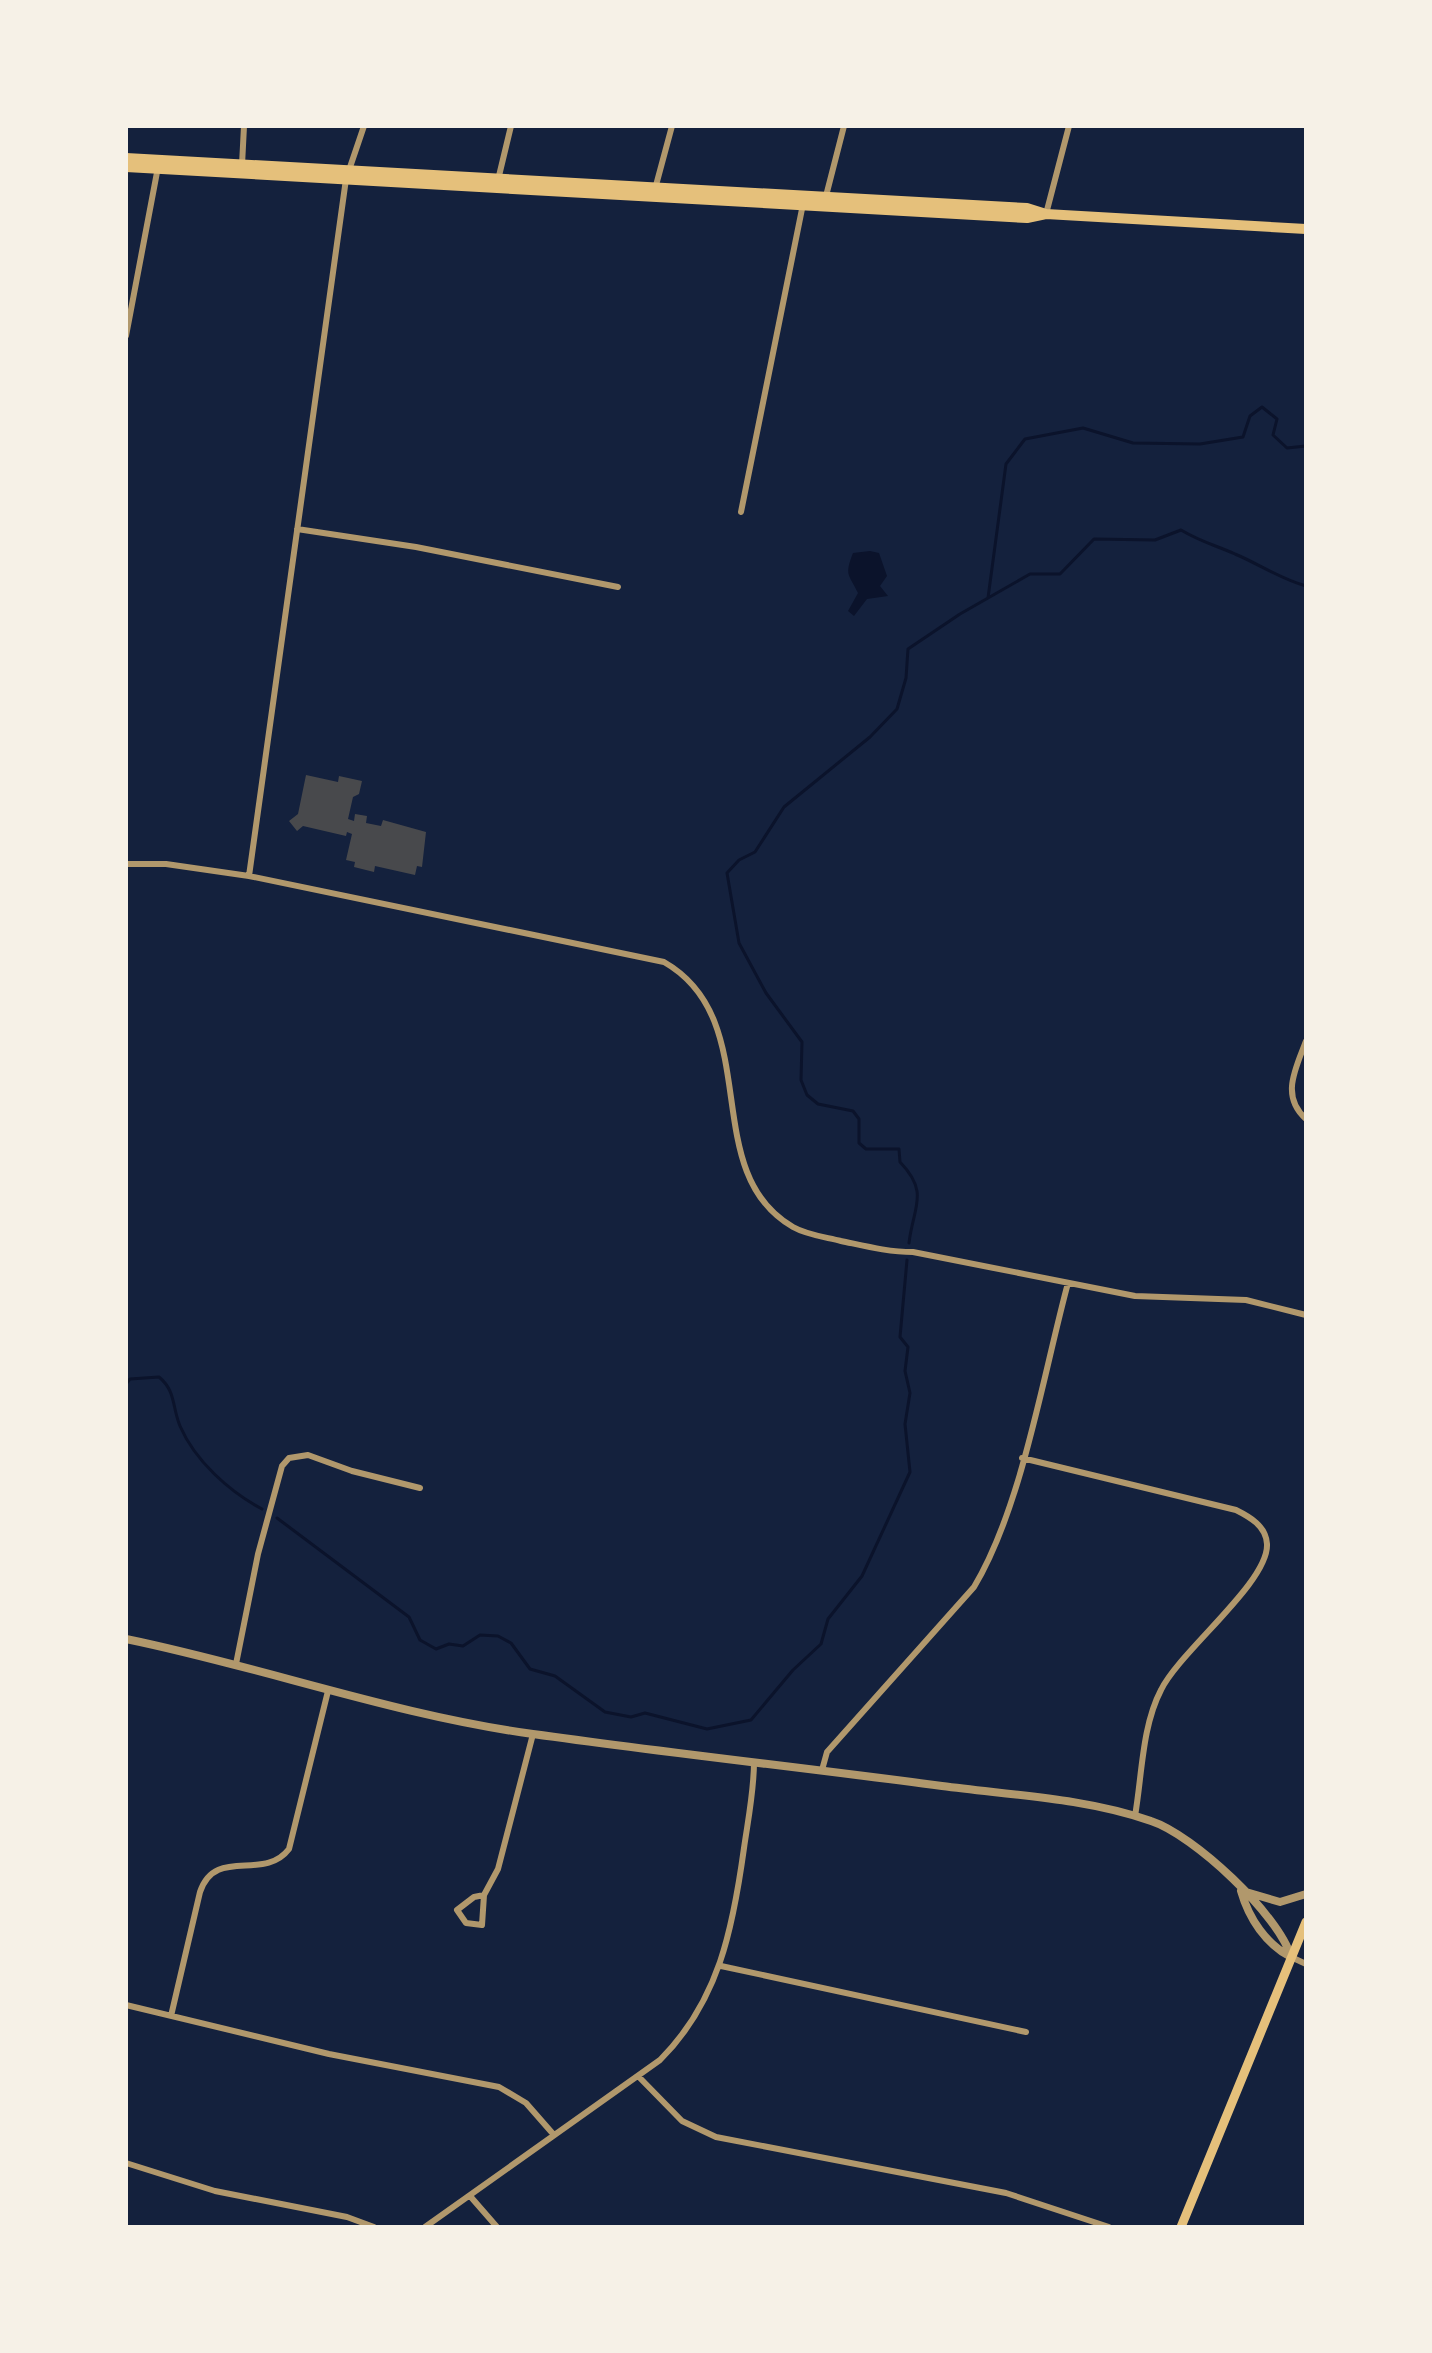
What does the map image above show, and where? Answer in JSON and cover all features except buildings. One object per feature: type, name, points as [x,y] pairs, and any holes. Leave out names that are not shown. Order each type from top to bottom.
[{"type":"main road","points":[[126,158],[158,164],[803,201],[1027,208],[1046,214],[1306,229]]},
{"type":"main road","points":[[126,167],[158,164]]},
{"type":"main road","points":[[1181,2227],[1306,1922]]},
{"type":"street","points":[[241,169],[244,126]]},
{"type":"street","points":[[249,876],[347,175],[364,126]]},
{"type":"street","points":[[497,183],[511,126]]},
{"type":"street","points":[[654,192],[672,126]]},
{"type":"street","points":[[825,202],[844,126]]},
{"type":"street","points":[[1046,214],[1069,126]]},
{"type":"street","points":[[126,336],[158,164]]},
{"type":"street","points":[[741,512],[803,201]]},
{"type":"street","points":[[297,529],[416,547],[618,587]]},
{"type":"street","points":[[126,864],[179,865],[249,876],[652,957],[673,967],[698,989],[718,1023],[742,1160],[758,1196],[795,1228],[893,1252],[913,1252],[1135,1296],[1246,1300],[1306,1315]]},
{"type":"street","points":[[1306,1041],[1291,1092],[1297,1110],[1306,1119]]},
{"type":"street","points":[[822,1770],[827,1752],[974,1587],[997,1545],[1068,1283]]},
{"type":"street","points":[[236,1664],[258,1554],[282,1466],[289,1458],[308,1455],[352,1471],[420,1488]]},
{"type":"street","points":[[1022,1458],[1236,1510],[1259,1524],[1265,1535],[1265,1555],[1255,1576],[1178,1664],[1161,1688],[1153,1712],[1135,1816]]},
{"type":"street","points":[[126,1639],[236,1664],[436,1719],[1045,1800],[1135,1816],[1174,1830],[1193,1842],[1286,1939],[1291,1957]]},
{"type":"street","points":[[171,2016],[200,1892],[207,1877],[223,1866],[273,1863],[289,1849],[328,1691]]},
{"type":"street","points":[[484,1895],[474,1897],[457,1910],[466,1923],[482,1925],[484,1895],[498,1869],[533,1734]]},
{"type":"street","points":[[425,2227],[638,2076],[677,2044],[702,2007],[721,1966],[736,1906],[754,1762]]},
{"type":"street","points":[[1241,1890],[1280,1902],[1306,1894]]},
{"type":"street","points":[[1241,1890],[1246,1908],[1273,1948],[1306,1964]]},
{"type":"street","points":[[721,1966],[1026,2032]]},
{"type":"street","points":[[126,2005],[329,2054],[499,2087],[526,2103],[554,2135]]},
{"type":"street","points":[[638,2076],[682,2121],[716,2137],[1006,2193],[1109,2227]]},
{"type":"street","points":[[126,2163],[215,2191],[347,2217],[374,2227]]},
{"type":"street","points":[[470,2196],[497,2227]]},
{"type":"water","points":[[853,553],[879,553],[887,576],[880,586],[888,596],[867,599],[854,616],[848,611],[858,593],[849,574],[849,566]]},
{"type":"waterway","points":[[988,598],[1006,464],[1025,439],[1083,428],[1133,443],[1200,444],[1243,437],[1250,416],[1262,407],[1277,419],[1273,435],[1287,448],[1306,446]]},
{"type":"waterway","points":[[909,1243],[917,1192],[915,1183],[900,1162],[899,1149],[866,1149],[859,1143],[859,1119],[853,1111],[818,1104],[807,1095],[801,1080],[802,1042],[766,993],[739,943],[727,873],[739,860],[755,852],[784,807],[870,737],[897,709],[906,678],[908,649],[960,614],[1030,574],[1060,574],[1094,539],[1155,540],[1181,530],[1306,586]]},
{"type":"waterway","points":[[277,1518],[409,1617],[420,1640],[436,1649],[449,1644],[463,1646],[480,1635],[498,1636],[511,1643],[530,1669],[555,1676],[605,1712],[631,1717],[645,1713],[707,1729],[751,1720],[793,1670],[821,1644],[828,1619],[862,1576],[910,1472],[905,1424],[910,1393],[905,1371],[908,1347],[900,1337],[907,1260]]},
{"type":"waterway","points":[[126,1384],[130,1379],[159,1377],[168,1388],[180,1426],[204,1463],[238,1494],[262,1509]]}]
